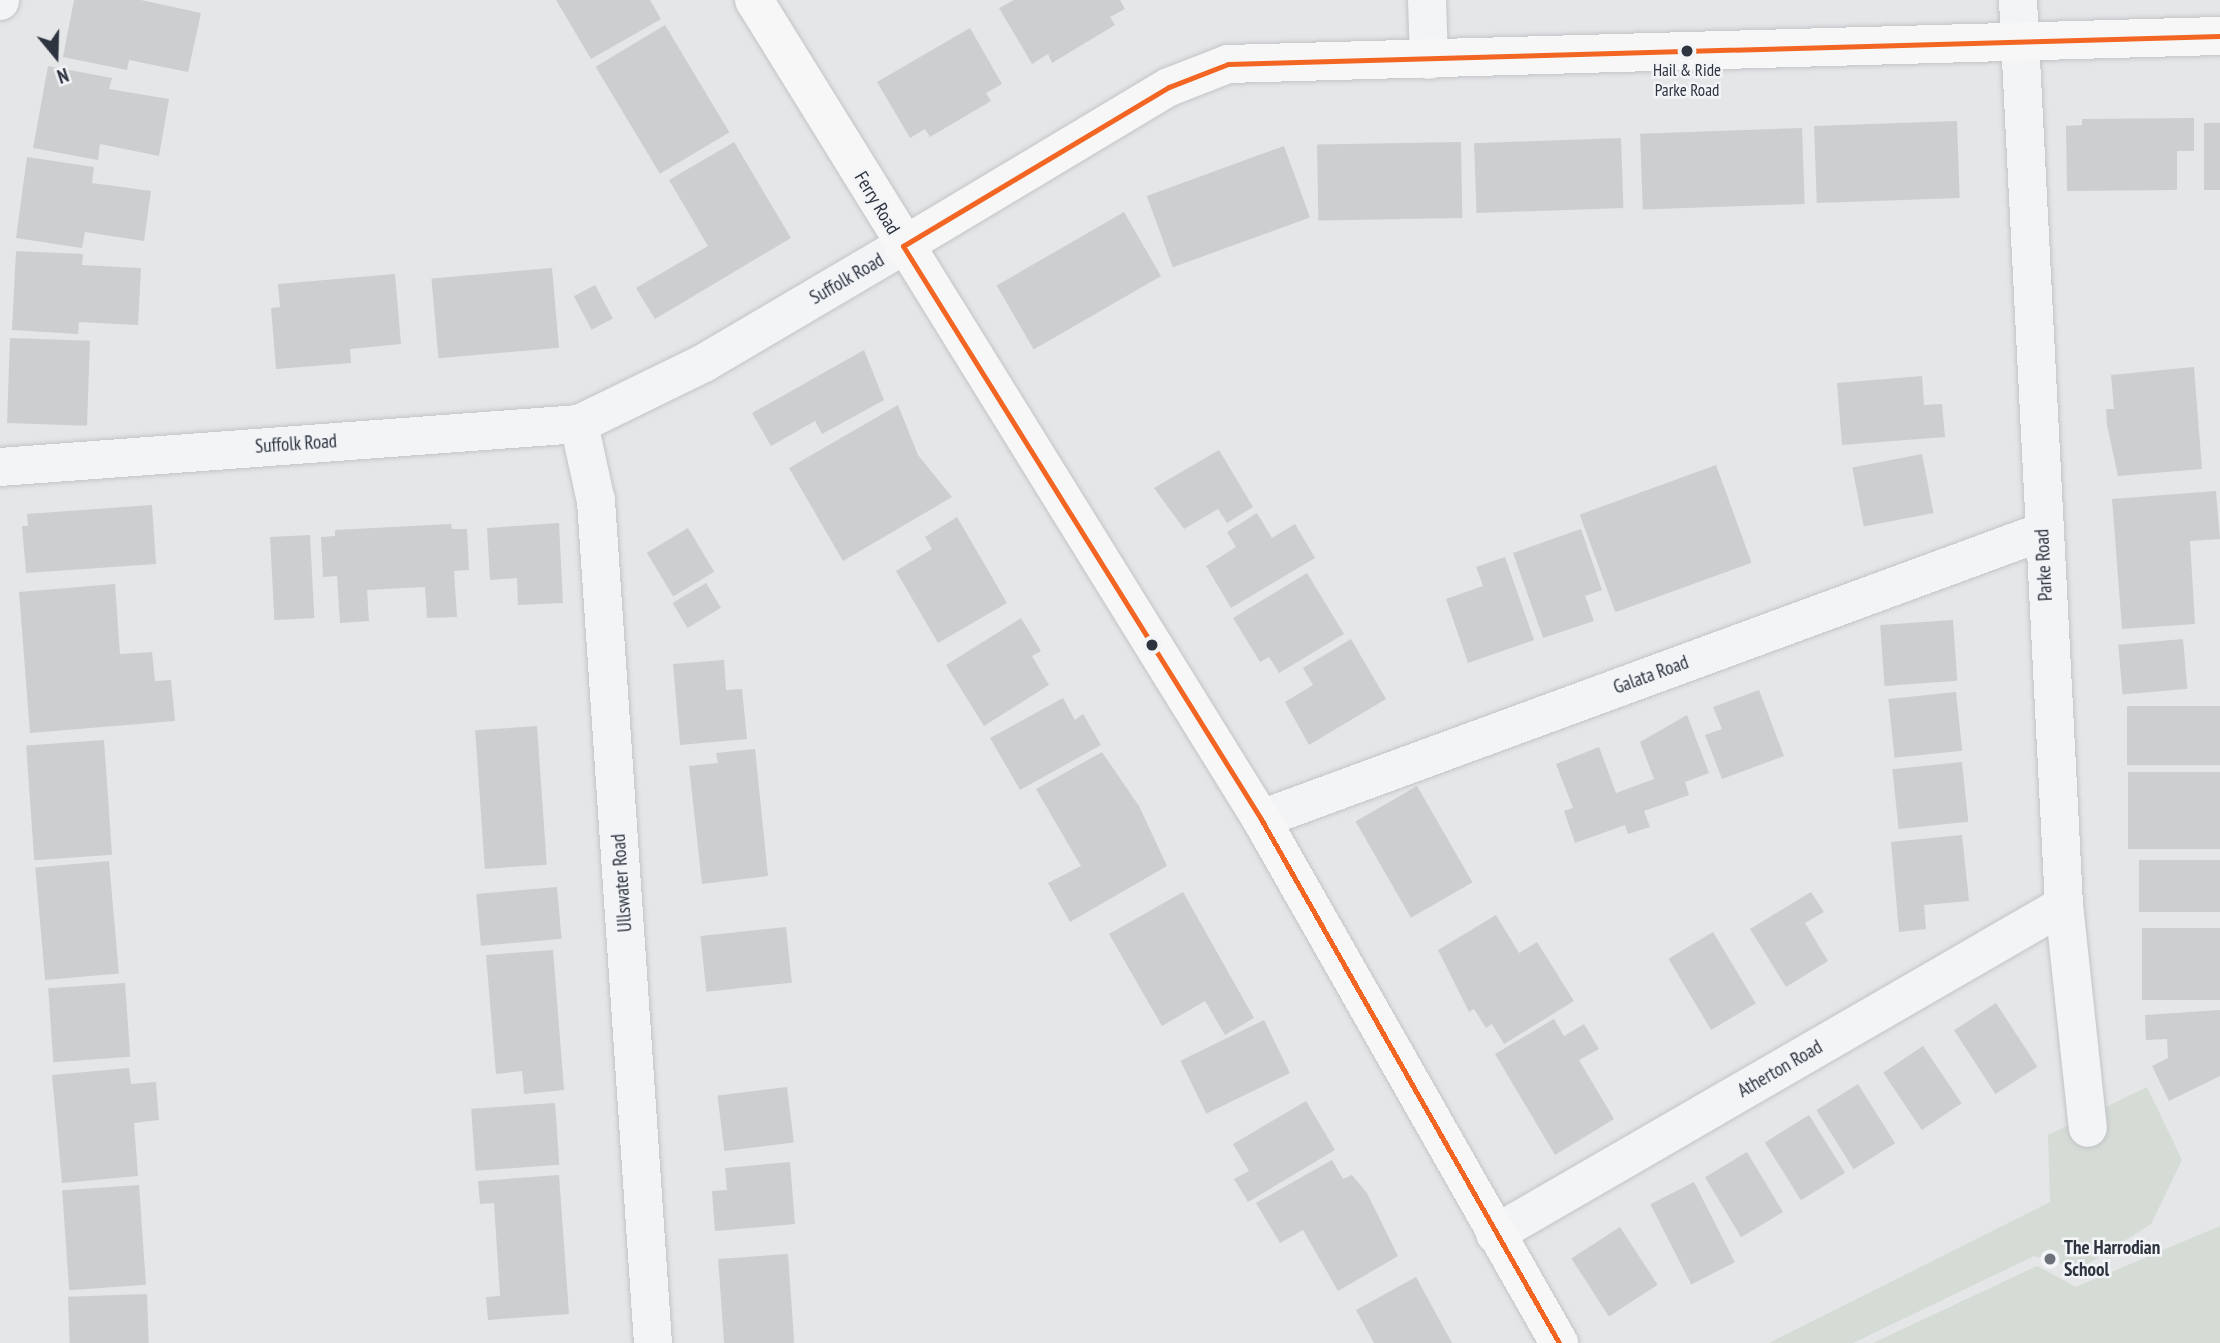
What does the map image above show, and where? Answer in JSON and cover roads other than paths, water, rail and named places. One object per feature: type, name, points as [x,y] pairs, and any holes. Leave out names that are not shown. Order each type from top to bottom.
[{"type":"street","name":"Ferry Road","points":[[754,0],[903,246],[1261,818],[1559,1343]]},
{"type":"street","points":[[1427,0],[1429,60]]},
{"type":"street","name":"Parke Road","points":[[2018,0],[2042,532],[2064,905],[2088,1128]]},
{"type":"street","name":"Suffolk Road","points":[[0,467],[579,424],[704,363],[1199,72],[1262,60],[1429,60],[2220,36]]},
{"type":"street","name":"Ullswater Road","points":[[579,424],[596,501],[653,1343]]},
{"type":"street","name":"Galata Road","points":[[1261,818],[2042,532]]},
{"type":"street","name":"Atherton Road","points":[[1495,1234],[2064,905]]},
{"type":"place","name":"Hail & Ride Parke Road","points":[[1687,51]]},
{"type":"place","name":"The Harrodian School","points":[[2050,1259]]}]
